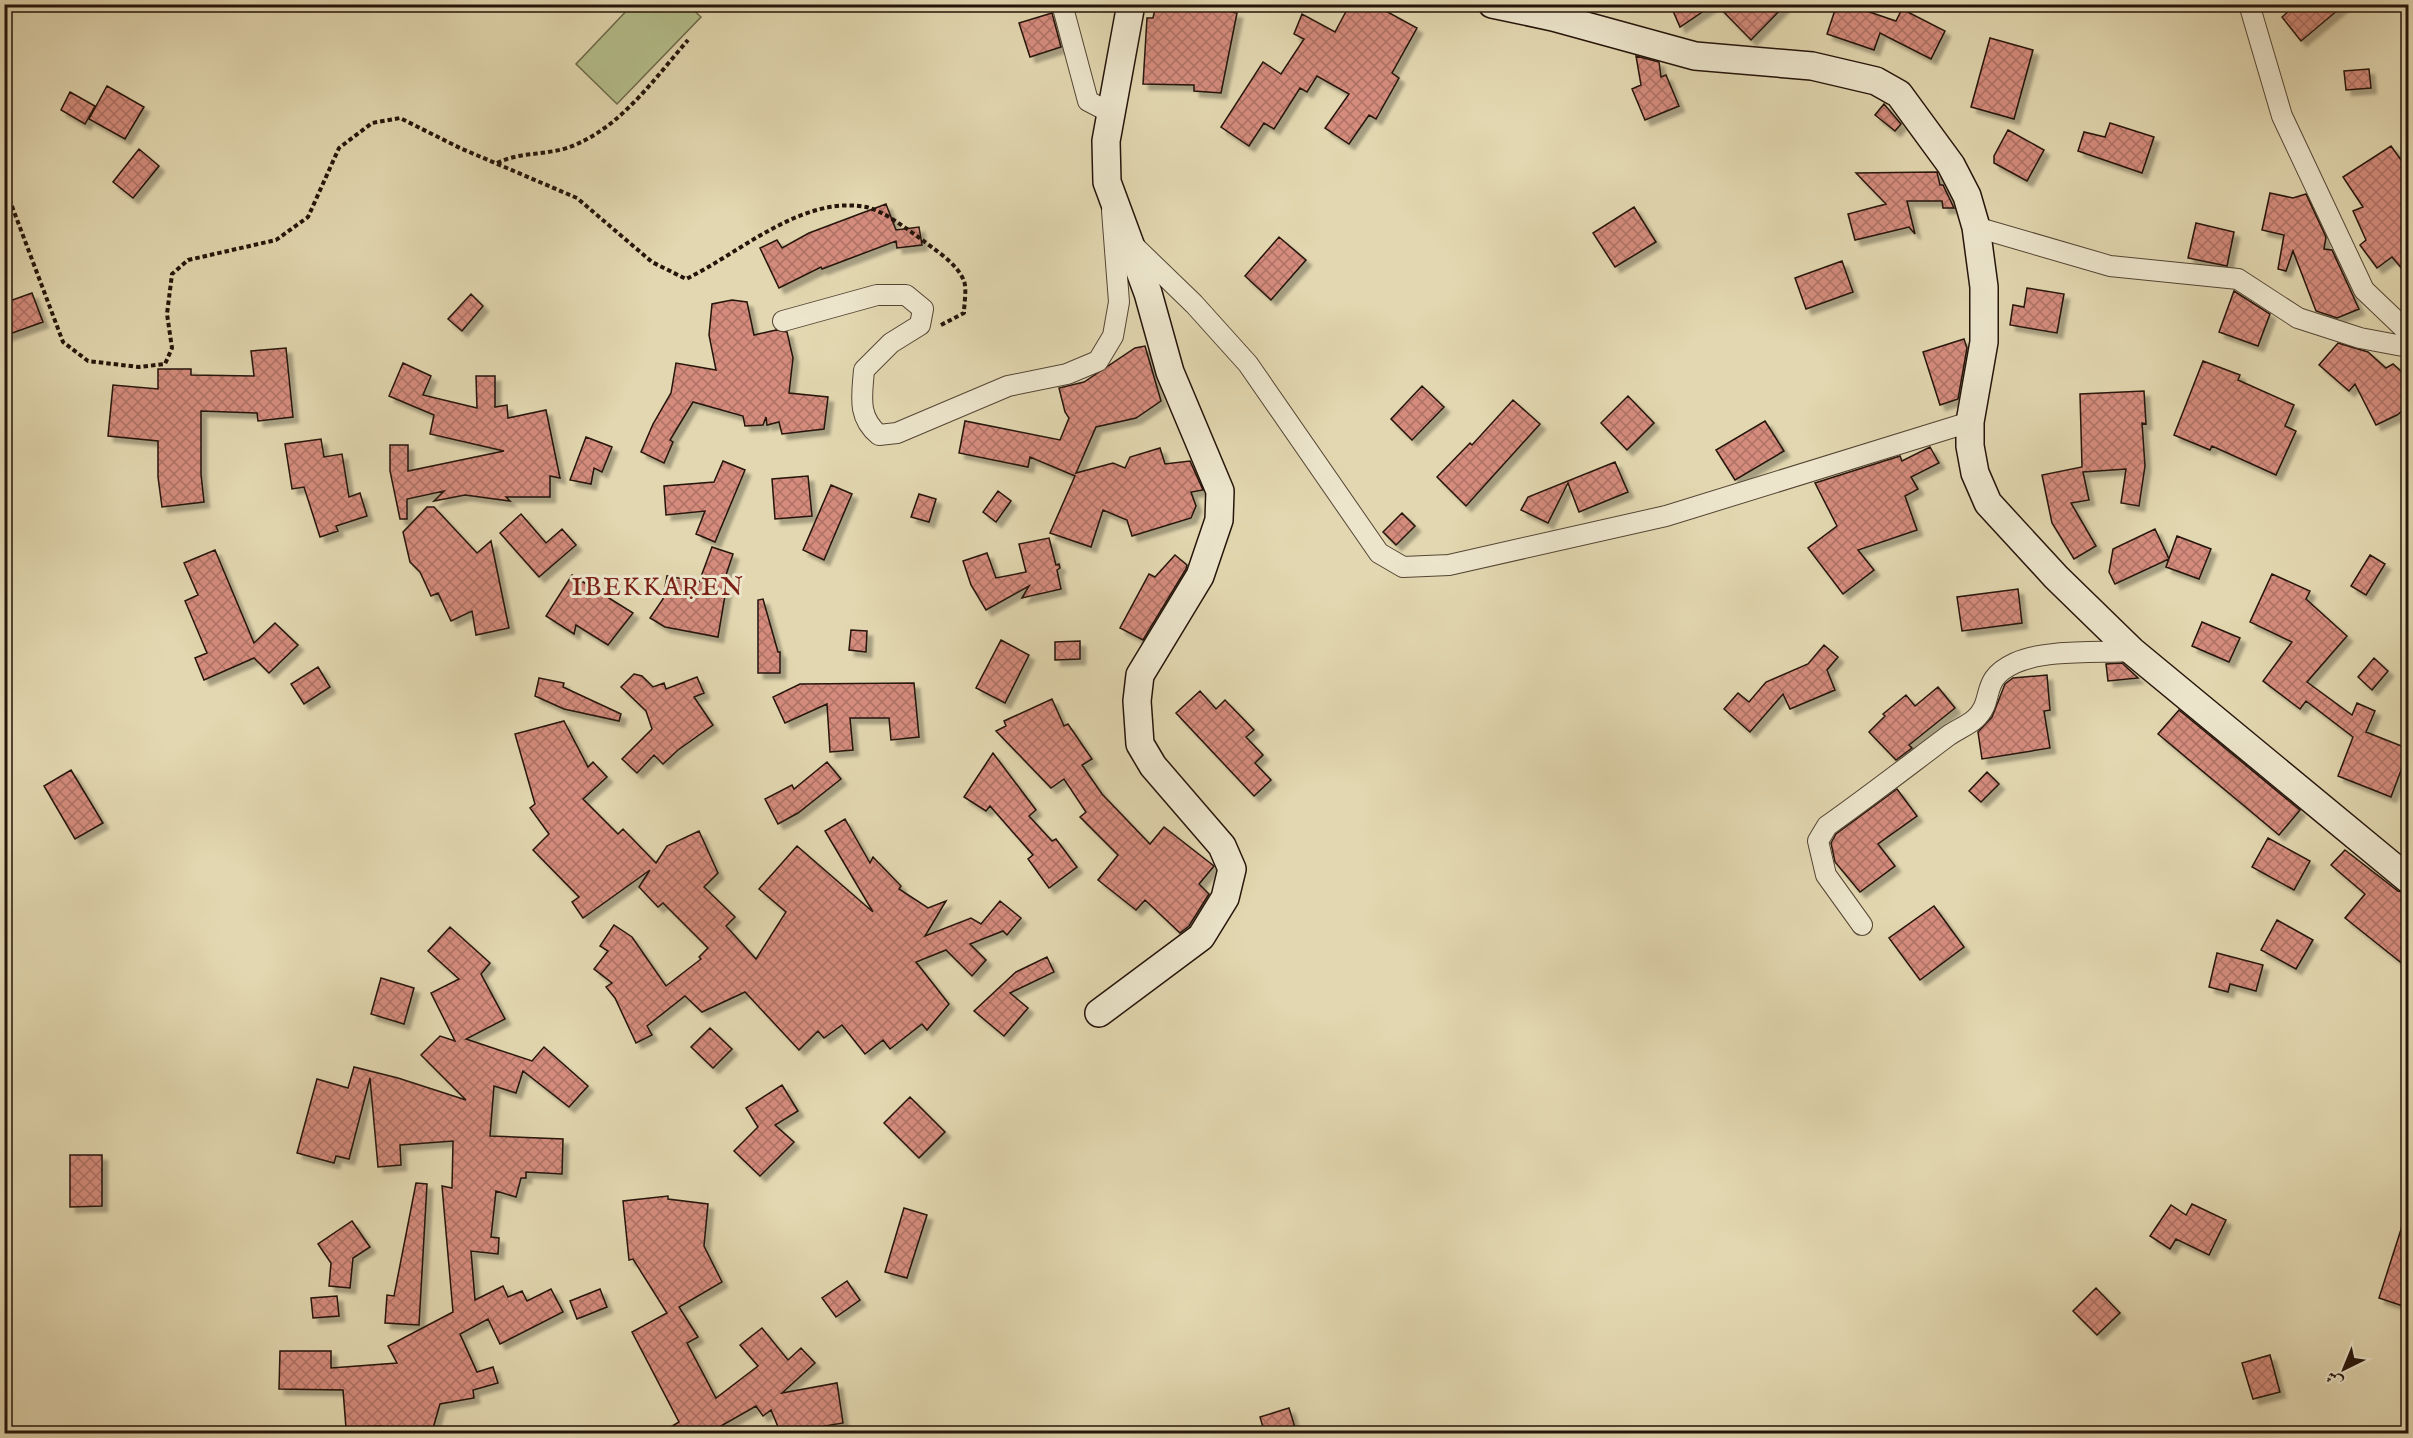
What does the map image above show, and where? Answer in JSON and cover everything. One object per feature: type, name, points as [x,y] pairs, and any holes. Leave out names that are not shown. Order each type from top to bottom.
[{"type":"street","points":[[1062,4],[1088,101],[1112,113]]},
{"type":"street","points":[[1099,1013],[1201,937],[1225,898],[1232,869],[1222,846],[1153,766],[1140,744],[1137,701],[1140,675],[1200,576],[1219,520],[1220,491],[1170,372],[1148,293],[1107,182],[1106,141],[1131,4]]},
{"type":"street","points":[[1492,4],[1553,17],[1695,56],[1812,66],[1876,81],[1899,94],[1951,165],[1967,196],[1976,227],[1984,287],[1984,342],[1970,422],[1970,446],[1976,472],[1988,503],[2056,577],[2132,651],[2409,879]]},
{"type":"street","points":[[2249,4],[2282,116],[2364,290],[2409,332]]},
{"type":"street","points":[[783,321],[877,295],[906,295],[923,309],[920,325],[891,342],[864,370],[861,403],[867,426],[879,435],[897,433],[1008,386],[1067,374],[1098,361],[1113,336],[1119,302],[1113,245],[1112,196]]},
{"type":"street","points":[[1976,227],[2110,266],[2238,279],[2298,318],[2360,338],[2409,346]]},
{"type":"street","points":[[1129,242],[1194,304],[1248,364],[1379,553],[1403,567],[1449,565],[1666,516],[1970,422]]},
{"type":"street","points":[[1862,925],[1826,875],[1818,841],[1827,826],[1951,734],[1974,720],[1986,706],[1987,689],[1994,678],[2015,663],[2044,656],[2132,651]]},
{"type":"path","points":[[496,164],[515,154],[550,154],[579,144],[627,109],[688,40]]},
{"type":"path","points":[[4,185],[63,342],[88,362],[139,367],[165,364],[172,348],[167,314],[172,274],[188,260],[276,240],[308,217],[339,148],[372,123],[400,118],[496,164],[577,198],[652,262],[686,279],[712,266],[779,225],[817,208],[867,207],[902,225],[944,256],[964,281],[964,313],[942,326],[920,325]]},
{"type":"green space","points":[[632,5],[688,5],[701,17],[617,104],[576,64]]},
{"type":"building","points":[[1156,4],[1220,4],[1219,9],[1237,13],[1221,93],[1194,91],[1194,85],[1143,84],[1147,18],[1153,18]]},
{"type":"building","points":[[1350,4],[1373,4],[1417,28],[1392,73],[1399,78],[1376,119],[1369,115],[1349,144],[1325,128],[1349,94],[1317,76],[1307,92],[1300,88],[1274,129],[1264,123],[1249,146],[1221,127],[1263,62],[1281,74],[1304,39],[1294,34],[1302,14],[1335,32]]},
{"type":"building","points":[[1670,4],[1714,4],[1680,27]]},
{"type":"building","points":[[1716,4],[1786,4],[1751,40]]},
{"type":"building","points":[[1837,4],[1846,4],[1896,21],[1902,9],[1945,31],[1931,59],[1880,33],[1874,50],[1827,34]]},
{"type":"building","points":[[2297,4],[2345,4],[2301,41],[2282,17]]},
{"type":"building","points":[[1052,13],[1061,47],[1030,57],[1019,23]]},
{"type":"building","points":[[1990,38],[2033,50],[2014,119],[1971,107]]},
{"type":"building","points":[[1636,56],[1659,62],[1661,77],[1666,75],[1679,106],[1645,120],[1632,89],[1641,85]]},
{"type":"building","points":[[2369,69],[2371,88],[2346,90],[2344,71]]},
{"type":"building","points":[[107,86],[144,107],[125,139],[89,119]]},
{"type":"building","points":[[70,92],[95,106],[85,124],[61,110]]},
{"type":"building","points":[[1884,104],[1901,124],[1895,131],[1875,115]]},
{"type":"building","points":[[2110,123],[2154,137],[2142,173],[2078,151],[2084,132],[2105,137]]},
{"type":"building","points":[[2008,130],[2044,150],[2027,181],[1994,163],[1994,156]]},
{"type":"building","points":[[2391,146],[2409,171],[2409,277],[2392,257],[2377,268],[2360,245],[2366,240],[2353,211],[2363,207],[2343,177]]},
{"type":"building","points":[[139,149],[159,166],[133,198],[113,182]]},
{"type":"building","points":[[1937,172],[1940,185],[1943,185],[1954,208],[1943,208],[1942,201],[1907,201],[1915,234],[1909,227],[1855,240],[1848,214],[1886,204],[1856,173]]},
{"type":"building","points":[[2270,193],[2293,198],[2306,194],[2326,237],[2324,249],[2332,250],[2359,309],[2337,318],[2316,311],[2293,251],[2286,271],[2278,269],[2284,235],[2262,230]]},
{"type":"building","points":[[886,204],[896,230],[919,227],[922,245],[897,248],[896,241],[822,269],[821,267],[779,288],[760,248],[777,240],[782,248],[809,233]]},
{"type":"building","points":[[1634,207],[1656,242],[1615,267],[1593,233]]},
{"type":"building","points":[[2196,223],[2234,232],[2227,266],[2188,258]]},
{"type":"building","points":[[1279,237],[1306,260],[1271,300],[1245,276]]},
{"type":"building","points":[[1842,261],[1853,292],[1806,309],[1795,278]]},
{"type":"building","points":[[2027,288],[2064,294],[2057,333],[2010,325],[2013,305],[2024,307]]},
{"type":"building","points":[[2234,291],[2270,314],[2258,346],[2219,332]]},
{"type":"building","points":[[32,293],[43,322],[4,336],[4,303]]},
{"type":"building","points":[[471,294],[483,306],[462,331],[448,319]]},
{"type":"building","points":[[732,300],[747,302],[754,335],[776,330],[787,332],[793,358],[789,393],[828,397],[824,429],[782,434],[779,422],[767,425],[766,417],[763,425],[745,426],[743,416],[693,402],[670,440],[673,442],[664,463],[641,452],[653,424],[671,393],[676,363],[716,370],[709,335],[712,304]]},
{"type":"building","points":[[1964,339],[1967,348],[1958,399],[1940,405],[1923,352]]},
{"type":"building","points":[[2338,343],[2368,352],[2386,368],[2393,364],[2409,378],[2409,405],[2397,415],[2376,425],[2355,384],[2349,391],[2319,365]]},
{"type":"building","points":[[1145,346],[1161,401],[1136,418],[1096,427],[1076,473],[1113,463],[1125,468],[1130,457],[1160,448],[1165,464],[1190,461],[1203,490],[1191,492],[1196,506],[1191,518],[1132,536],[1127,520],[1103,510],[1091,547],[1050,533],[1075,476],[1030,457],[1028,467],[959,453],[965,421],[1060,440],[1069,418],[1065,412],[1059,388],[1084,382],[1135,348]]},
{"type":"building","points":[[286,348],[293,417],[258,421],[257,413],[201,411],[201,474],[204,502],[162,507],[158,477],[158,441],[108,436],[113,385],[158,389],[158,369],[191,369],[191,375],[254,376],[251,351]]},
{"type":"building","points":[[2203,361],[2240,375],[2238,380],[2294,405],[2285,426],[2296,431],[2276,475],[2212,446],[2210,450],[2174,435]]},
{"type":"building","points":[[403,363],[431,376],[423,395],[477,408],[476,376],[495,376],[495,407],[507,405],[508,418],[546,410],[560,478],[550,476],[550,497],[506,497],[510,501],[465,495],[434,501],[444,491],[407,499],[407,519],[400,519],[390,471],[390,445],[408,445],[408,471],[504,451],[430,434],[434,415],[389,396]]},
{"type":"building","points":[[1422,386],[1444,407],[1412,440],[1391,419]]},
{"type":"building","points":[[2144,391],[2146,424],[2142,423],[2145,466],[2139,506],[2121,503],[2126,469],[2083,472],[2089,500],[2071,503],[2096,546],[2074,559],[2052,523],[2042,475],[2082,467],[2080,394]]},
{"type":"building","points":[[1628,396],[1654,423],[1627,450],[1601,423]]},
{"type":"building","points":[[1513,400],[1540,424],[1466,506],[1437,477],[1470,443],[1472,445]]},
{"type":"building","points":[[1765,421],[1784,451],[1735,480],[1716,450]]},
{"type":"building","points":[[586,437],[612,447],[602,472],[594,468],[591,484],[570,480]]},
{"type":"building","points":[[321,439],[324,457],[342,454],[349,497],[360,493],[367,516],[336,526],[338,531],[320,537],[304,487],[292,489],[285,444]]},
{"type":"building","points":[[1930,447],[1939,463],[1911,477],[1918,489],[1905,496],[1917,530],[1858,550],[1874,570],[1843,594],[1808,548],[1837,526],[1815,483],[1900,456],[1902,461]]},
{"type":"building","points":[[723,461],[745,470],[715,542],[696,534],[705,511],[666,515],[664,486],[714,482]]},
{"type":"building","points":[[1615,462],[1628,492],[1579,512],[1568,483],[1548,523],[1521,510],[1528,497]]},
{"type":"building","points":[[808,476],[812,516],[775,519],[772,479]]},
{"type":"building","points":[[831,485],[852,494],[824,560],[803,550]]},
{"type":"building","points":[[998,491],[1011,501],[996,522],[983,512]]},
{"type":"building","points":[[919,494],[936,499],[929,522],[911,517]]},
{"type":"building","points":[[427,507],[434,507],[477,553],[491,541],[509,628],[476,635],[472,611],[451,621],[438,593],[431,596],[420,572],[410,562],[403,532]]},
{"type":"building","points":[[1402,513],[1415,526],[1396,545],[1383,532]]},
{"type":"building","points":[[521,514],[546,543],[562,529],[576,545],[539,577],[500,533]]},
{"type":"building","points":[[2155,529],[2169,559],[2115,584],[2109,572],[2113,549]]},
{"type":"building","points":[[2177,536],[2211,549],[2199,579],[2166,567]]},
{"type":"building","points":[[1049,538],[1056,565],[1059,564],[1060,568],[1057,570],[1061,589],[1022,598],[1029,586],[986,610],[971,585],[963,561],[987,553],[996,578],[1026,572],[1019,544]]},
{"type":"building","points":[[712,547],[733,554],[725,578],[728,578],[718,637],[665,627],[650,618],[663,599],[667,576],[699,582]]},
{"type":"building","points":[[215,550],[254,643],[275,623],[298,645],[269,673],[254,658],[204,680],[195,658],[207,653],[185,601],[198,595],[184,563]]},
{"type":"building","points":[[1175,555],[1187,565],[1186,569],[1143,640],[1120,628],[1149,574],[1155,577]]},
{"type":"building","points":[[2370,555],[2385,564],[2366,595],[2351,586]]},
{"type":"building","points":[[2272,574],[2310,591],[2306,599],[2347,636],[2307,682],[2352,715],[2357,703],[2375,711],[2366,732],[2409,749],[2391,797],[2338,776],[2353,737],[2306,701],[2300,709],[2263,681],[2292,642],[2250,622]]},
{"type":"building","points":[[572,575],[633,613],[608,645],[576,625],[574,634],[546,616]]},
{"type":"building","points":[[2018,589],[2022,623],[1962,631],[1957,597]]},
{"type":"building","points":[[763,599],[778,652],[780,652],[780,673],[758,673],[758,600]]},
{"type":"building","points":[[2202,622],[2240,638],[2229,662],[2192,646]]},
{"type":"building","points":[[851,630],[867,631],[866,652],[849,650]]},
{"type":"building","points":[[1001,640],[1029,655],[1005,703],[976,688]]},
{"type":"building","points":[[1080,641],[1080,659],[1055,660],[1055,642]]},
{"type":"building","points":[[1824,645],[1838,657],[1827,670],[1835,690],[1790,709],[1783,694],[1750,732],[1724,709],[1738,693],[1749,702],[1766,682],[1808,664]]},
{"type":"building","points":[[2374,658],[2388,671],[2372,690],[2358,677]]},
{"type":"building","points":[[2122,663],[2138,678],[2108,681],[2106,664]]},
{"type":"building","points":[[318,667],[330,687],[304,704],[291,684]]},
{"type":"building","points":[[634,674],[642,676],[653,687],[664,683],[666,689],[697,677],[704,693],[694,697],[713,725],[678,750],[663,764],[654,755],[637,773],[622,759],[652,729],[646,711],[621,687]]},
{"type":"building","points":[[2047,675],[2050,710],[2044,711],[2050,748],[1982,759],[1978,732],[1992,717],[2005,684],[2013,678]]},
{"type":"building","points":[[539,678],[564,683],[563,687],[621,714],[619,721],[564,709],[535,696]]},
{"type":"building","points":[[914,683],[919,737],[891,740],[889,718],[850,718],[853,750],[830,752],[827,704],[785,723],[773,697],[800,684]]},
{"type":"building","points":[[1938,687],[1955,708],[1909,745],[1912,748],[1896,760],[1869,732],[1885,716],[1883,714],[1906,695],[1915,706]]},
{"type":"building","points":[[1200,691],[1216,709],[1225,700],[1254,730],[1246,737],[1263,755],[1255,763],[1271,780],[1254,796],[1176,713]]},
{"type":"building","points":[[1052,699],[1064,726],[1068,724],[1092,759],[1082,765],[1102,794],[1150,844],[1164,827],[1214,866],[1199,884],[1209,894],[1189,926],[1180,933],[1145,900],[1136,910],[1098,880],[1118,855],[1080,817],[1086,812],[1064,779],[1051,788],[996,731],[1006,726],[1004,721]]},
{"type":"building","points":[[2179,710],[2300,810],[2279,835],[2158,734]]},
{"type":"building","points":[[564,721],[588,767],[593,762],[607,777],[583,799],[618,834],[623,829],[656,863],[667,846],[699,831],[718,873],[704,887],[735,917],[726,926],[756,959],[786,912],[759,889],[797,846],[873,912],[825,831],[845,819],[870,863],[873,857],[901,886],[899,889],[928,908],[946,901],[925,936],[971,918],[981,924],[1000,901],[1021,918],[1007,935],[1003,931],[970,944],[986,960],[972,976],[946,950],[916,962],[949,1004],[927,1030],[922,1024],[890,1049],[883,1040],[865,1054],[842,1025],[824,1038],[818,1031],[799,1050],[745,992],[702,1012],[685,996],[647,1026],[652,1035],[636,1043],[615,998],[606,987],[612,983],[594,969],[608,951],[600,946],[614,925],[632,937],[666,986],[701,959],[699,957],[708,948],[663,903],[658,907],[639,887],[650,870],[583,918],[572,902],[579,897],[533,850],[549,834],[530,808],[535,804],[515,734]]},
{"type":"building","points":[[993,753],[1036,810],[1029,816],[1052,841],[1056,839],[1077,867],[1049,888],[1028,859],[1033,855],[990,806],[986,811],[964,797]]},
{"type":"building","points":[[827,762],[841,779],[798,813],[778,824],[765,799],[792,785],[794,789]]},
{"type":"building","points":[[71,770],[103,823],[75,839],[44,786]]},
{"type":"building","points":[[1987,772],[1999,784],[1981,802],[1969,791]]},
{"type":"building","points":[[1897,789],[1917,816],[1878,844],[1895,866],[1860,892],[1835,862],[1831,843],[1836,834]]},
{"type":"building","points":[[2268,838],[2310,861],[2294,890],[2252,867]]},
{"type":"building","points":[[2345,850],[2398,891],[2409,894],[2409,969],[2345,918],[2365,894],[2331,865]]},
{"type":"building","points":[[1934,906],[1964,947],[1920,980],[1889,938]]},
{"type":"building","points":[[2277,920],[2313,940],[2296,969],[2261,950]]},
{"type":"building","points":[[450,927],[490,963],[481,974],[505,1019],[466,1039],[532,1061],[544,1047],[588,1086],[569,1107],[523,1071],[516,1093],[494,1086],[490,1136],[563,1139],[562,1174],[526,1172],[526,1178],[521,1178],[516,1197],[496,1191],[491,1237],[499,1238],[498,1254],[471,1251],[475,1300],[503,1286],[508,1297],[522,1291],[527,1301],[551,1289],[563,1312],[500,1344],[488,1319],[460,1334],[477,1372],[493,1367],[498,1383],[473,1390],[474,1398],[440,1404],[432,1432],[379,1426],[346,1428],[343,1390],[279,1389],[280,1351],[331,1351],[331,1368],[397,1363],[388,1346],[453,1312],[442,1186],[452,1188],[453,1141],[400,1145],[401,1165],[378,1167],[370,1078],[349,1159],[336,1156],[334,1163],[297,1153],[317,1079],[348,1088],[354,1067],[398,1078],[466,1100],[421,1055],[440,1036],[455,1041],[431,993],[459,979],[428,951]]},
{"type":"building","points":[[2217,953],[2263,965],[2256,991],[2230,984],[2228,992],[2209,987]]},
{"type":"building","points":[[1047,957],[1054,972],[1010,993],[1028,1008],[1004,1036],[974,1011],[1016,972]]},
{"type":"building","points":[[381,978],[414,988],[404,1024],[371,1014]]},
{"type":"building","points":[[710,1028],[732,1049],[713,1068],[691,1047]]},
{"type":"building","points":[[782,1085],[798,1111],[775,1125],[794,1142],[760,1176],[734,1151],[758,1127],[746,1108]]},
{"type":"building","points":[[910,1097],[945,1132],[919,1158],[884,1123]]},
{"type":"building","points":[[70,1155],[102,1155],[102,1206],[70,1207]]},
{"type":"building","points":[[416,1183],[427,1184],[419,1325],[385,1323],[387,1295],[394,1296]]},
{"type":"building","points":[[668,1196],[668,1199],[708,1204],[704,1246],[722,1282],[679,1307],[698,1337],[687,1343],[716,1398],[758,1366],[740,1345],[762,1328],[788,1360],[801,1348],[815,1363],[782,1393],[837,1383],[843,1423],[819,1427],[824,1434],[781,1434],[771,1410],[763,1416],[756,1406],[707,1434],[659,1434],[679,1422],[632,1332],[667,1313],[633,1259],[629,1260],[623,1201]]},
{"type":"building","points":[[2192,1204],[2226,1220],[2209,1255],[2176,1239],[2170,1249],[2150,1236],[2171,1205],[2186,1215]]},
{"type":"building","points":[[904,1208],[927,1215],[907,1278],[885,1272]]},
{"type":"building","points":[[2405,1217],[2409,1218],[2409,1298],[2406,1307],[2379,1298]]},
{"type":"building","points":[[352,1221],[370,1247],[353,1258],[350,1288],[329,1286],[331,1263],[318,1244]]},
{"type":"building","points":[[847,1281],[860,1300],[836,1317],[822,1298]]},
{"type":"building","points":[[2096,1288],[2120,1313],[2097,1335],[2073,1311]]},
{"type":"building","points":[[600,1289],[607,1307],[577,1319],[570,1301]]},
{"type":"building","points":[[337,1296],[339,1316],[313,1318],[311,1298]]},
{"type":"building","points":[[2270,1355],[2280,1392],[2253,1399],[2242,1363]]},
{"type":"building","points":[[1289,1408],[1297,1434],[1265,1434],[1260,1417]]},
{"type":"district","name":"IBEKKAṚEN","points":[[658,586]]}]
